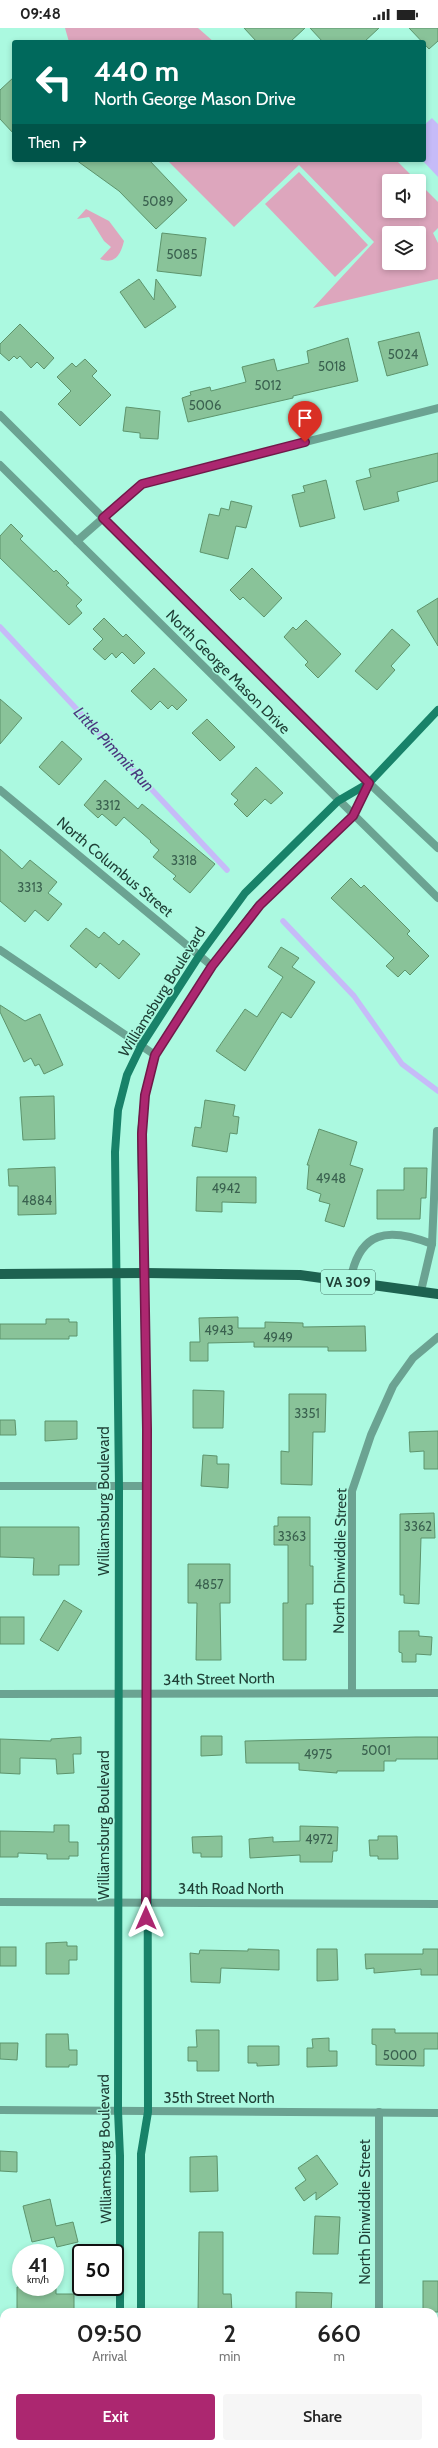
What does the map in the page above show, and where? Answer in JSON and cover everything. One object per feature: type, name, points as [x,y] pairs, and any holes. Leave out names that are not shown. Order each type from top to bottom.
[{"type":"main road","name":"Williamsburg Boulevard","points":[[120,2308],[120,2156],[118,2112],[119,1486],[118,1273],[115,1152],[118,1110],[127,1076],[141,1046],[199,956],[245,893],[338,801],[369,783],[438,710]]},
{"type":"main road","name":"Williamsburg Boulevard","points":[[141,2308],[141,2154],[148,2112],[146,1903],[148,1694],[147,1486],[142,1134],[145,1095],[155,1055],[212,966],[260,905],[353,816],[369,783]]},
{"type":"main road","name":"VA 309","points":[[0,1274],[145,1273],[300,1276],[438,1294]]},
{"type":"street","points":[[77,541],[142,484],[438,408]]},
{"type":"street","name":"North George Mason Drive","points":[[0,415],[369,783],[438,848]]},
{"type":"street","name":"North George Mason Drive","points":[[0,464],[353,816],[438,898]]},
{"type":"street","name":"North Columbus Street","points":[[0,790],[212,966]]},
{"type":"street","points":[[0,950],[155,1055]]},
{"type":"street","points":[[421,1291],[432,1244],[437,1131]]},
{"type":"street","points":[[350,1282],[357,1255],[361,1248],[373,1239],[393,1235],[411,1236],[432,1244]]},
{"type":"street","name":"North Dinwiddie Street","points":[[352,1692],[352,1492],[371,1435],[393,1386],[414,1358],[438,1337]]},
{"type":"street","points":[[0,1486],[147,1486]]},
{"type":"street","name":"34th Street North","points":[[0,1694],[438,1693]]},
{"type":"street","name":"34th Road North","points":[[0,1902],[438,1904]]},
{"type":"street","name":"35th Street North","points":[[0,2110],[118,2112],[438,2112]]},
{"type":"street","name":"North Dinwiddie Street","points":[[379,2112],[379,2308]]},
{"type":"shaded area","points":[[65,28],[198,28],[212,40],[68,40]]},
{"type":"shaded area","points":[[432,118],[438,124],[438,177],[424,162],[426,162],[426,123]]},
{"type":"shaded area","points":[[169,162],[398,162],[410,174],[382,174],[382,218],[426,218],[426,190],[438,202],[438,228],[433,233],[438,243],[438,279],[313,308],[374,242],[299,165],[234,227]]},
{"type":"shaded area","points":[[299,172],[368,245],[335,277],[265,204]]},
{"type":"shaded area","points":[[86,209],[109,221],[124,241],[119,254],[110,261],[100,259],[111,247],[104,241],[89,217],[77,219]]},
{"type":"building","points":[[244,28],[305,28],[292,40],[255,40]]},
{"type":"building","points":[[310,28],[379,28],[366,40],[321,40]]},
{"type":"building","points":[[409,28],[438,28],[438,41],[429,49],[426,46],[426,40],[420,40]]},
{"type":"building","points":[[12,79],[12,132],[0,119],[0,90]]},
{"type":"building","points":[[79,162],[151,162],[187,200],[156,229],[119,191]]},
{"type":"building","points":[[162,233],[206,238],[201,276],[157,271]]},
{"type":"building","points":[[139,279],[154,300],[156,279],[176,307],[145,328],[120,292]]},
{"type":"building","points":[[20,324],[54,358],[44,369],[37,362],[31,368],[20,356],[17,359],[14,356],[9,361],[0,353],[0,344]]},
{"type":"building","points":[[419,332],[428,365],[387,376],[378,342]]},
{"type":"building","points":[[348,338],[358,381],[293,396],[293,398],[188,422],[182,398],[191,395],[190,392],[210,387],[211,391],[246,382],[242,367],[274,359],[277,371],[309,363],[307,351]]},
{"type":"building","points":[[85,359],[97,371],[92,376],[111,395],[80,426],[58,404],[71,391],[57,377],[72,363],[76,367]]},
{"type":"building","points":[[126,407],[160,411],[158,439],[140,438],[140,433],[123,431]]},
{"type":"building","points":[[438,453],[438,481],[397,492],[399,501],[364,510],[356,481],[371,477],[369,469]]},
{"type":"building","points":[[326,480],[335,518],[300,527],[292,495],[305,492],[303,486]]},
{"type":"building","points":[[231,501],[252,506],[246,528],[236,526],[228,559],[200,552],[209,514],[219,516],[221,508],[229,510]]},
{"type":"building","points":[[11,524],[23,536],[20,539],[54,572],[56,570],[69,583],[66,585],[82,600],[76,606],[82,613],[69,625],[0,558],[0,536]]},
{"type":"building","points":[[252,568],[282,598],[264,617],[243,597],[240,600],[230,590]]},
{"type":"building","points":[[438,598],[438,646],[417,611]]},
{"type":"building","points":[[104,618],[123,637],[126,634],[145,653],[134,664],[122,652],[116,658],[112,653],[105,660],[93,649],[103,639],[93,629]]},
{"type":"building","points":[[306,620],[341,654],[318,678],[305,665],[308,662],[284,637],[293,627],[296,630]]},
{"type":"building","points":[[392,629],[410,645],[391,666],[395,670],[377,690],[355,671]]},
{"type":"building","points":[[154,668],[187,700],[177,710],[172,705],[168,709],[160,701],[151,710],[131,691]]},
{"type":"building","points":[[0,699],[22,718],[0,744]]},
{"type":"building","points":[[207,719],[235,747],[220,761],[192,733]]},
{"type":"building","points":[[62,741],[82,759],[59,785],[39,767]]},
{"type":"building","points":[[256,767],[283,793],[271,804],[265,799],[247,817],[234,804],[238,800],[231,794]]},
{"type":"building","points":[[105,780],[138,809],[142,804],[215,864],[190,893],[173,879],[176,876],[153,857],[159,850],[124,817],[116,826],[102,814],[98,818],[84,805]]},
{"type":"building","points":[[0,849],[22,869],[30,860],[57,882],[48,893],[62,904],[48,921],[35,910],[25,922],[0,901]]},
{"type":"building","points":[[351,878],[361,888],[364,885],[410,931],[407,934],[429,956],[410,975],[405,970],[398,977],[386,966],[394,958],[331,898]]},
{"type":"building","points":[[86,928],[99,938],[104,932],[119,945],[123,940],[140,954],[119,979],[100,963],[96,968],[70,946]]},
{"type":"building","points":[[281,947],[299,958],[292,967],[315,982],[291,1018],[282,1012],[245,1071],[216,1051],[245,1009],[257,1017],[283,977],[268,967]]},
{"type":"building","points":[[0,1005],[25,1021],[40,1014],[63,1065],[44,1074],[39,1064],[35,1066],[31,1058],[24,1062],[0,1012]]},
{"type":"building","points":[[54,1096],[55,1139],[23,1140],[20,1097]]},
{"type":"building","points":[[205,1100],[235,1105],[233,1116],[239,1117],[237,1134],[230,1133],[227,1152],[192,1146],[195,1127],[201,1128]]},
{"type":"building","points":[[319,1129],[357,1142],[350,1165],[363,1169],[344,1227],[325,1221],[330,1204],[319,1201],[321,1194],[307,1189],[309,1165],[307,1165]]},
{"type":"building","points":[[55,1167],[56,1214],[18,1215],[18,1186],[9,1186],[8,1169]]},
{"type":"building","points":[[404,1168],[427,1168],[426,1198],[421,1198],[420,1219],[377,1219],[377,1190],[404,1190]]},
{"type":"building","points":[[197,1177],[256,1177],[256,1203],[222,1202],[222,1212],[196,1211]]},
{"type":"building","points":[[238,1317],[238,1328],[265,1328],[265,1322],[303,1323],[303,1327],[365,1326],[366,1351],[328,1351],[328,1347],[254,1347],[254,1342],[208,1343],[208,1361],[190,1361],[190,1342],[200,1342],[199,1318]]},
{"type":"building","points":[[46,1319],[69,1319],[69,1322],[77,1322],[77,1336],[69,1336],[69,1339],[0,1339],[0,1324],[46,1324]]},
{"type":"building","points":[[193,1390],[224,1391],[223,1428],[193,1428]]},
{"type":"building","points":[[289,1394],[326,1394],[325,1432],[313,1432],[312,1485],[281,1484],[281,1451],[289,1452]]},
{"type":"building","points":[[0,1420],[15,1420],[16,1435],[0,1435]]},
{"type":"building","points":[[45,1421],[77,1421],[77,1439],[45,1441]]},
{"type":"building","points":[[438,1431],[438,1469],[424,1469],[424,1451],[410,1452],[409,1432]]},
{"type":"building","points":[[203,1455],[217,1456],[217,1464],[229,1464],[228,1488],[201,1486]]},
{"type":"building","points":[[434,1513],[435,1538],[421,1538],[419,1604],[404,1603],[404,1595],[400,1595],[400,1514]]},
{"type":"building","points":[[278,1517],[310,1517],[310,1566],[313,1566],[313,1604],[306,1604],[306,1660],[283,1660],[283,1603],[288,1603],[288,1545],[274,1545],[274,1526],[278,1526]]},
{"type":"building","points":[[0,1527],[79,1527],[79,1565],[59,1565],[59,1575],[33,1575],[34,1558],[0,1557]]},
{"type":"building","points":[[188,1564],[230,1564],[230,1603],[220,1603],[221,1660],[196,1660],[197,1603],[188,1603]]},
{"type":"building","points":[[64,1600],[82,1611],[58,1651],[40,1640]]},
{"type":"building","points":[[0,1617],[24,1617],[24,1644],[0,1644]]},
{"type":"building","points":[[399,1631],[419,1631],[419,1636],[432,1637],[431,1655],[416,1654],[416,1662],[402,1662],[402,1653],[399,1652]]},
{"type":"building","points":[[201,1736],[222,1736],[222,1755],[201,1756]]},
{"type":"building","points":[[81,1737],[81,1754],[73,1754],[74,1773],[57,1774],[56,1759],[20,1758],[20,1774],[0,1773],[0,1739],[51,1741],[51,1739]]},
{"type":"building","points":[[438,1737],[438,1759],[396,1759],[396,1761],[384,1761],[384,1771],[337,1771],[337,1773],[299,1770],[299,1763],[246,1763],[245,1741]]},
{"type":"building","points":[[54,1825],[69,1825],[69,1842],[78,1842],[78,1856],[69,1856],[69,1859],[47,1859],[47,1854],[18,1853],[18,1857],[0,1857],[0,1831],[54,1832]]},
{"type":"building","points":[[300,1826],[338,1827],[337,1851],[333,1851],[332,1862],[300,1862],[300,1855],[250,1858],[249,1839],[273,1837],[273,1842],[300,1841]]},
{"type":"building","points":[[222,1836],[222,1857],[201,1857],[201,1853],[193,1853],[192,1837]]},
{"type":"building","points":[[378,1836],[397,1836],[398,1859],[378,1859],[378,1856],[370,1856],[369,1840],[378,1840]]},
{"type":"building","points":[[67,1942],[67,1946],[77,1946],[77,1960],[69,1960],[69,1974],[46,1974],[46,1943]]},
{"type":"building","points":[[0,1947],[16,1947],[16,1966],[0,1966]]},
{"type":"building","points":[[248,1949],[279,1950],[279,1970],[221,1968],[220,1983],[191,1982],[190,1953],[199,1954],[200,1950],[248,1951]]},
{"type":"building","points":[[317,1949],[337,1949],[338,1980],[317,1981]]},
{"type":"building","points":[[423,1949],[438,1949],[438,1975],[421,1975],[421,1969],[374,1973],[374,1968],[366,1969],[365,1954],[423,1954]]},
{"type":"building","points":[[372,2029],[395,2029],[395,2033],[438,2033],[438,2049],[424,2049],[424,2066],[376,2065],[376,2045],[372,2044]]},
{"type":"building","points":[[196,2030],[219,2030],[219,2071],[197,2071],[197,2061],[188,2061],[188,2047],[197,2047]]},
{"type":"building","points":[[46,2034],[68,2034],[69,2050],[77,2050],[77,2065],[69,2065],[69,2067],[46,2067]]},
{"type":"building","points":[[329,2038],[329,2051],[337,2051],[337,2066],[307,2067],[307,2048],[313,2048],[312,2039]]},
{"type":"building","points":[[0,2043],[18,2043],[17,2060],[0,2059]]},
{"type":"building","points":[[248,2046],[279,2046],[279,2065],[257,2066],[257,2063],[248,2063]]},
{"type":"building","points":[[0,2151],[17,2152],[17,2172],[0,2171]]},
{"type":"building","points":[[317,2155],[338,2184],[316,2200],[316,2192],[304,2201],[295,2188],[306,2180],[298,2168]]},
{"type":"building","points":[[217,2156],[218,2191],[190,2192],[190,2157]]},
{"type":"building","points":[[50,2199],[56,2226],[73,2222],[78,2242],[64,2245],[64,2244],[56,2244],[54,2237],[32,2242],[23,2206]]},
{"type":"building","points":[[315,2216],[340,2217],[338,2254],[313,2254]]},
{"type":"building","points":[[199,2232],[223,2232],[223,2294],[231,2294],[232,2308],[198,2308]]},
{"type":"building","points":[[423,2281],[438,2281],[438,2308],[423,2308]]},
{"type":"building","points":[[296,2292],[332,2293],[331,2308],[296,2308]]},
{"type":"building","points":[[64,2294],[72,2294],[72,2296],[74,2296],[74,2308],[17,2308],[17,2296],[64,2296]]},
{"type":"waterway","name":"Little Pimmit Run","points":[[0,627],[227,870]]},
{"type":"waterway","name":"Little Pimmit Run","points":[[283,921],[354,996],[402,1064],[438,1091]]},
{"type":"route","points":[[146,1918],[148,1694],[147,1429],[142,1134],[145,1095],[155,1055],[212,966],[260,905],[353,816],[369,783],[352,764],[103,518],[142,484],[305,442]]}]
